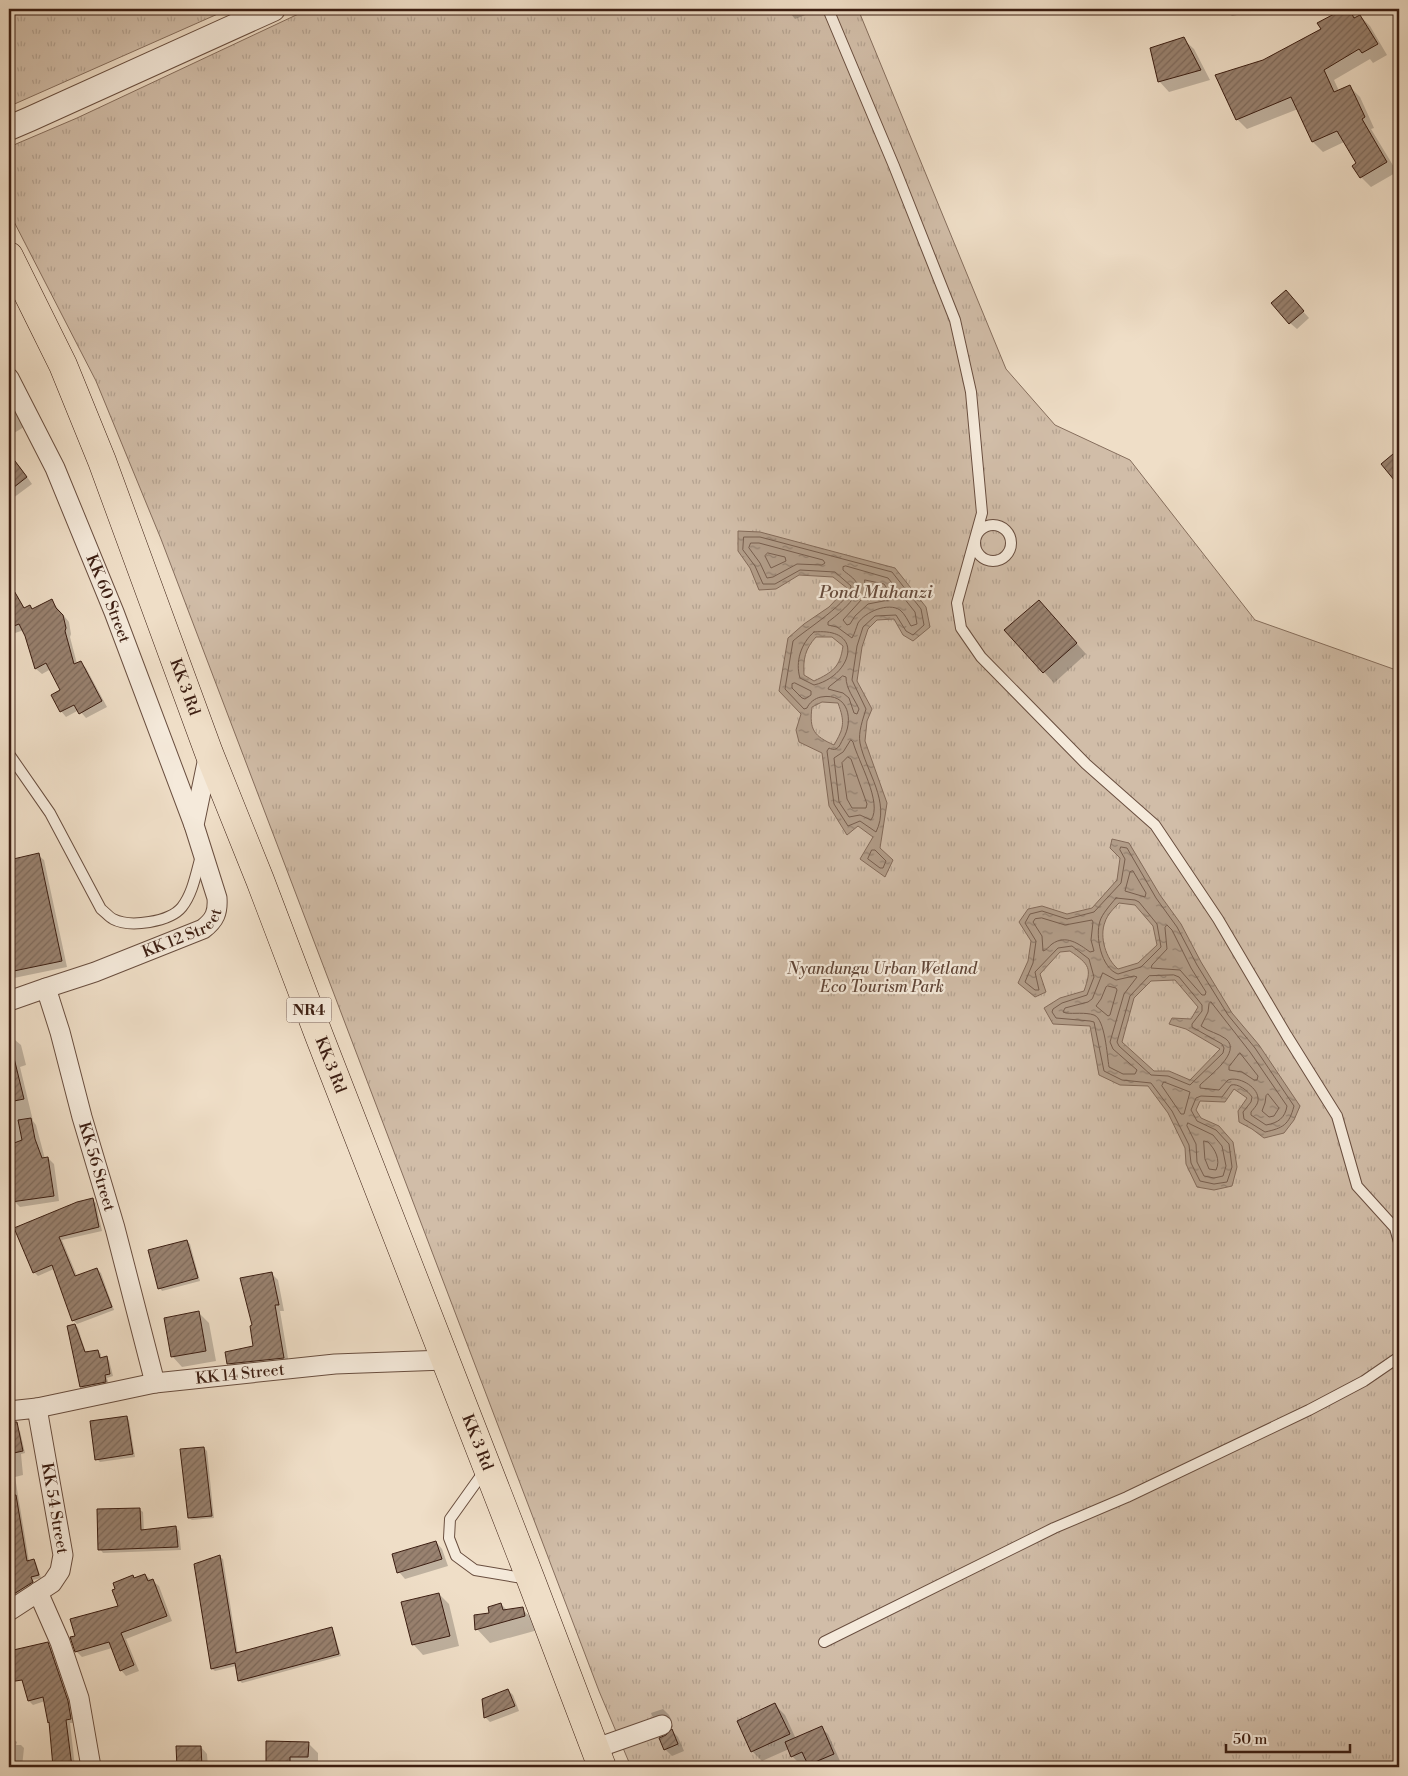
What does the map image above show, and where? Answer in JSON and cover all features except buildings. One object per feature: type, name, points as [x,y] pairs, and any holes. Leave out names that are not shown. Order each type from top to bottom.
[{"type":"highway","name":"KK 3 Rd","points":[[9,256],[63,365],[99,452],[209,753],[531,1580],[598,1758]]},
{"type":"street","points":[[9,128],[273,9]]},
{"type":"street","name":"KK 60 Street","points":[[9,378],[56,468],[114,612],[194,825]]},
{"type":"street","name":"KK 12 Street","points":[[46,988],[95,972],[203,929],[213,921],[218,909],[217,898],[194,825],[209,753]]},
{"type":"street","points":[[9,1001],[46,988]]},
{"type":"street","name":"KK 56 Street","points":[[46,988],[115,1228],[155,1383]]},
{"type":"street","name":"KK 14 Street","points":[[37,1408],[155,1383],[335,1364],[445,1360]]},
{"type":"street","points":[[9,1412],[37,1408]]},
{"type":"street","name":"KK 54 Street","points":[[9,1611],[52,1583],[60,1571],[63,1556],[37,1408]]},
{"type":"street","points":[[38,1592],[60,1642],[79,1698],[91,1767]]},
{"type":"street","points":[[598,1758],[662,1725]]},
{"type":"lane","points":[[828,9],[894,166],[955,320],[971,392],[982,513],[957,603],[961,628],[981,657],[1009,686],[1086,764],[1155,825],[1218,918],[1287,1036],[1337,1116],[1358,1186],[1395,1228],[1399,1242]]},
{"type":"lane","points":[[9,754],[50,813],[101,909],[114,920],[135,924],[153,922],[169,916],[181,908],[189,895],[202,853]]},
{"type":"lane","points":[[824,1642],[1054,1528],[1127,1497],[1309,1410],[1364,1382],[1399,1357]]},
{"type":"lane","points":[[487,1467],[450,1519],[449,1538],[456,1556],[475,1570],[531,1580]]},
{"type":"green space","points":[[9,9],[229,9],[10,106]]},
{"type":"green space","name":"Nyandungu Urban Wetland Eco Tourism Park","points":[[309,9],[858,9],[1006,369],[1055,425],[1130,460],[1255,620],[1399,671],[1399,1767],[631,1767],[599,1691],[161,539],[96,381],[9,212],[9,149],[16,144],[77,118]]},
{"type":"water","name":"Pond Muhanzi","points":[[738,531],[760,532],[895,568],[926,607],[930,627],[913,641],[903,635],[894,619],[877,620],[868,629],[862,647],[857,681],[872,709],[867,721],[865,741],[887,803],[880,848],[893,860],[885,877],[860,859],[873,837],[858,826],[847,835],[829,806],[822,753],[799,742],[796,730],[801,714],[779,691],[788,638],[804,624],[829,607],[847,588],[833,577],[799,575],[776,589],[759,590],[750,568],[738,551]],"holes":[[[816,637],[832,637],[843,646],[838,664],[831,672],[814,681],[804,675],[804,664],[807,650]],[[822,702],[838,703],[840,710],[842,725],[834,745],[817,735],[812,727],[812,707]]]},
{"type":"water","points":[[1112,839],[1129,843],[1160,895],[1181,924],[1201,962],[1232,1013],[1259,1045],[1300,1106],[1294,1120],[1284,1133],[1264,1138],[1239,1122],[1238,1111],[1247,1098],[1234,1089],[1225,1102],[1200,1101],[1196,1110],[1201,1118],[1219,1126],[1233,1142],[1237,1167],[1232,1186],[1214,1190],[1197,1187],[1186,1164],[1185,1148],[1168,1113],[1148,1086],[1120,1085],[1099,1075],[1090,1026],[1053,1024],[1044,1008],[1060,998],[1084,991],[1088,977],[1088,968],[1082,960],[1070,951],[1060,952],[1040,974],[1046,992],[1035,997],[1018,983],[1028,961],[1031,941],[1019,922],[1028,909],[1042,906],[1067,914],[1092,908],[1117,880],[1120,858],[1110,848]],"holes":[[[1119,903],[1135,905],[1153,926],[1157,945],[1138,963],[1118,969],[1107,954],[1103,941],[1103,928],[1106,919]],[[1175,980],[1198,1007],[1191,1019],[1172,1018],[1169,1024],[1186,1029],[1220,1049],[1190,1080],[1169,1071],[1154,1071],[1122,1042],[1134,998],[1151,981]]]}]
